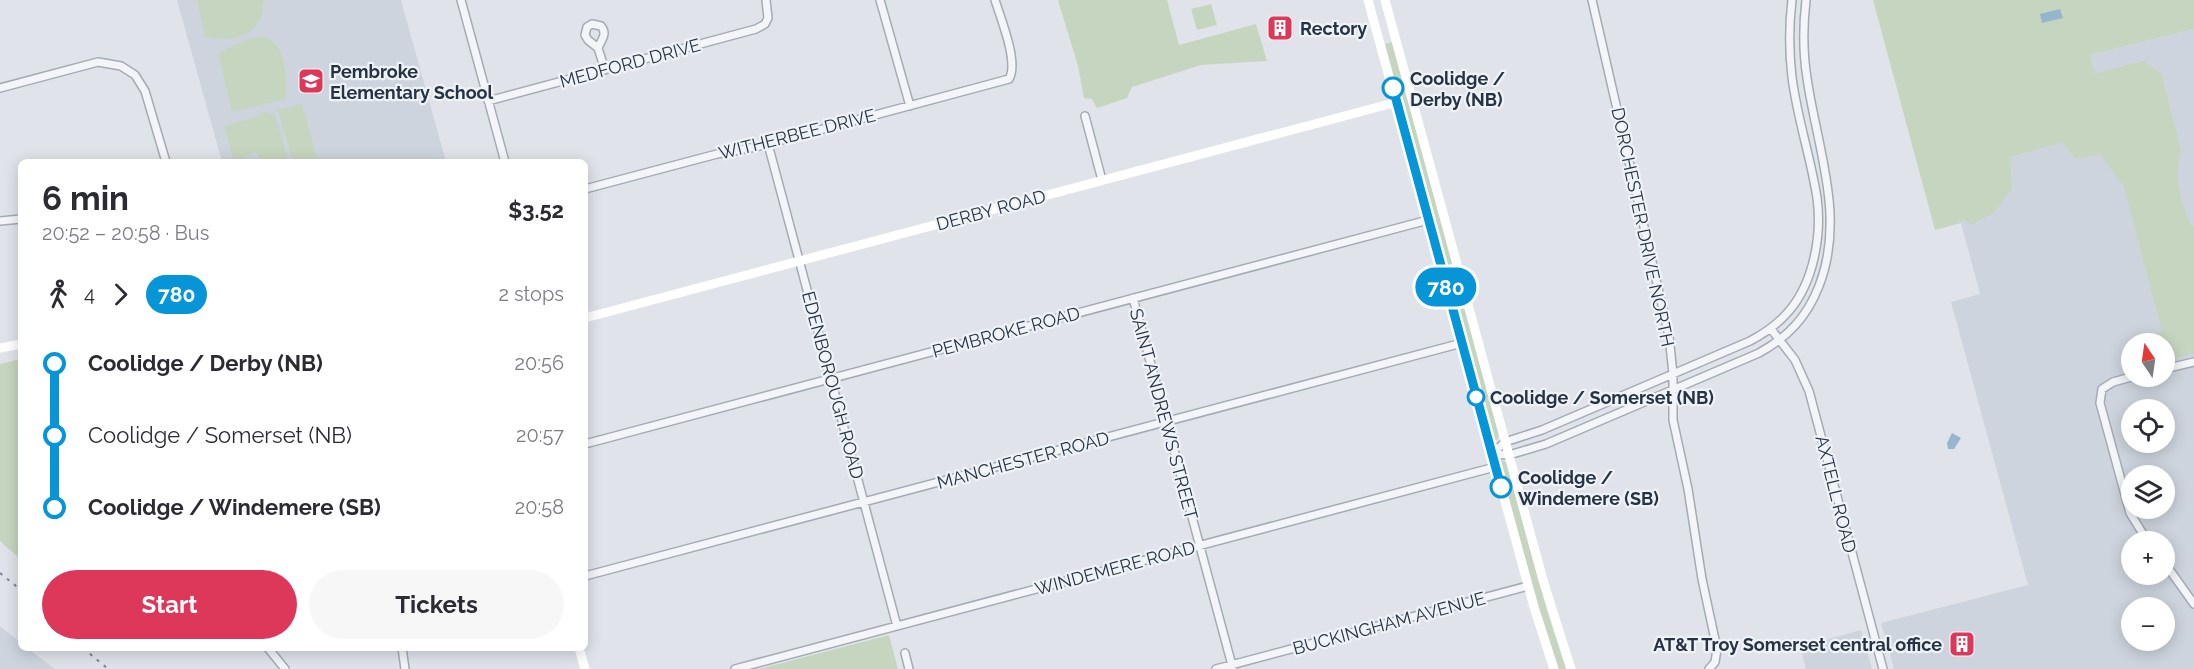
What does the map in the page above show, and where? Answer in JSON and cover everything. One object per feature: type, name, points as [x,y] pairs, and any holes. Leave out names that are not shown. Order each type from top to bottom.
[{"type":"main road","points":[[1368,0],[1528,586],[1554,669]]},
{"type":"main road","points":[[1385,0],[1543,580],[1571,669]]},
{"type":"main road","points":[[1377,31],[1386,35],[1394,31]]},
{"type":"main road","name":"DERBY ROAD","points":[[588,317],[1397,102]]},
{"type":"main road","points":[[0,348],[18,345]]},
{"type":"main road","points":[[580,651],[585,669]]},
{"type":"street","points":[[461,0],[504,159]]},
{"type":"street","name":"MEDFORD DRIVE","points":[[488,101],[748,32],[761,27],[768,18],[766,0]]},
{"type":"street","points":[[880,0],[910,106]]},
{"type":"street","name":"WITHERBEE DRIVE","points":[[588,188],[717,154],[768,144],[1009,79],[1013,69],[1012,56],[996,0]]},
{"type":"street","name":"DORCHESTER DRIVE NORTH","points":[[1592,0],[1669,336],[1673,374],[1674,430],[1688,489],[1702,579],[1717,649],[1715,662],[1710,668]]},
{"type":"street","points":[[1492,454],[1505,442],[1542,430],[1750,341],[1771,329],[1790,310],[1802,291],[1813,260],[1818,226],[1817,199],[1792,78],[1790,39],[1792,0]]},
{"type":"street","points":[[1492,454],[1509,455],[1546,444],[1759,352],[1780,340],[1806,314],[1827,264],[1831,203],[1807,76],[1804,36],[1806,0]]},
{"type":"street","points":[[598,48],[605,70]]},
{"type":"street","points":[[0,88],[98,62],[121,66],[135,75],[146,91],[165,159]]},
{"type":"street","points":[[1085,116],[1102,180]]},
{"type":"street","name":"EDENBOROUGH ROAD","points":[[768,144],[897,626]]},
{"type":"street","points":[[0,221],[18,219]]},
{"type":"street","name":"PEMBROKE ROAD","points":[[588,443],[1428,220]]},
{"type":"street","name":"SAINT ANDREWS STREET","points":[[1133,298],[1232,667]]},
{"type":"street","name":"AXTELL ROAD","points":[[1771,329],[1798,366],[1812,399],[1883,669]]},
{"type":"street","name":"MANCHESTER ROAD","points":[[588,575],[1461,343]]},
{"type":"street","points":[[2175,366],[2194,362]]},
{"type":"street","points":[[2121,380],[2106,384],[2102,389],[2100,403],[2130,513],[2141,531]]},
{"type":"street","name":"WINDEMERE ROAD","points":[[735,669],[1495,467]]},
{"type":"street","points":[[2175,577],[2194,604]]},
{"type":"street","name":"BUCKINGHAM AVENUE","points":[[1216,669],[1232,667],[1528,586]]},
{"type":"street","points":[[270,651],[285,669]]},
{"type":"street","points":[[403,651],[405,669]]},
{"type":"street","points":[[905,652],[909,669]]},
{"type":"shaded area","name":"Pembroke Elementary School","points":[[177,0],[401,0],[445,159],[221,159]]},
{"type":"shaded area","points":[[2194,29],[2194,669],[1894,669],[1881,623],[2028,585],[1951,302],[1980,294],[1961,223],[2012,97],[2095,76],[2090,55]]},
{"type":"shaded area","points":[[0,626],[18,641],[18,651],[31,651],[55,669],[0,669]]},
{"type":"shaded area","points":[[1861,630],[1872,669],[1806,669],[1800,647]]},
{"type":"green space","points":[[197,0],[264,0],[260,18],[253,29],[241,36],[219,39],[205,37]]},
{"type":"green space","points":[[1058,0],[1167,0],[1179,45],[1256,24],[1267,61],[1201,65],[1132,87],[1127,98],[1097,108],[1092,99],[1084,98],[1078,66]]},
{"type":"green space","points":[[1873,0],[2194,0],[2194,29],[2090,55],[2095,74],[2143,61],[2161,73],[2181,150],[2178,171],[2180,196],[2190,224],[2194,227],[2194,354],[2175,358],[2175,333],[2157,333],[2162,331],[2124,186],[2101,154],[2076,159],[2062,142],[2010,157],[2012,188],[1994,213],[1971,225],[1963,219],[1961,223],[1935,230]]},
{"type":"green space","points":[[1211,4],[1217,25],[1197,30],[1191,9]]},
{"type":"green space","points":[[263,36],[275,43],[282,55],[286,77],[286,99],[232,112],[218,53],[245,40]]},
{"type":"green space","points":[[1392,42],[1499,435],[1497,440],[1493,439],[1385,44]]},
{"type":"green space","points":[[302,104],[317,158],[292,159],[278,110]]},
{"type":"green space","points":[[274,112],[288,159],[261,159],[255,152],[245,156],[246,159],[233,159],[224,126],[257,117],[260,113]]},
{"type":"green space","points":[[18,360],[18,557],[0,541],[0,364]]},
{"type":"green space","points":[[1501,460],[1506,462],[1547,611],[1566,669],[1558,669],[1541,616],[1499,463]]},
{"type":"green space","points":[[889,635],[898,669],[759,669]]},
{"type":"water","points":[[2060,9],[2063,18],[2042,23],[2040,14]]},
{"type":"water","points":[[1952,433],[1961,438],[1954,449],[1948,449],[1947,443]]},
{"type":"railway","points":[[0,573],[18,588]]},
{"type":"railway","points":[[87,651],[108,669]]},
{"type":"bus line","name":"780","points":[[1393,88],[1501,487]]},
{"type":"place","name":"Rectory","points":[[1280,28]]},
{"type":"place","name":"Pembroke Elementary School","points":[[311,81]]},
{"type":"place","name":"Coolidge / Derby (NB)","points":[[1393,88]]},
{"type":"place","name":"Coolidge / Somerset (NB)","points":[[1476,397]]},
{"type":"place","name":"Coolidge / Windemere (SB)","points":[[1501,487]]},
{"type":"place","name":"AT&T Troy Somerset central office","points":[[1962,644]]}]
